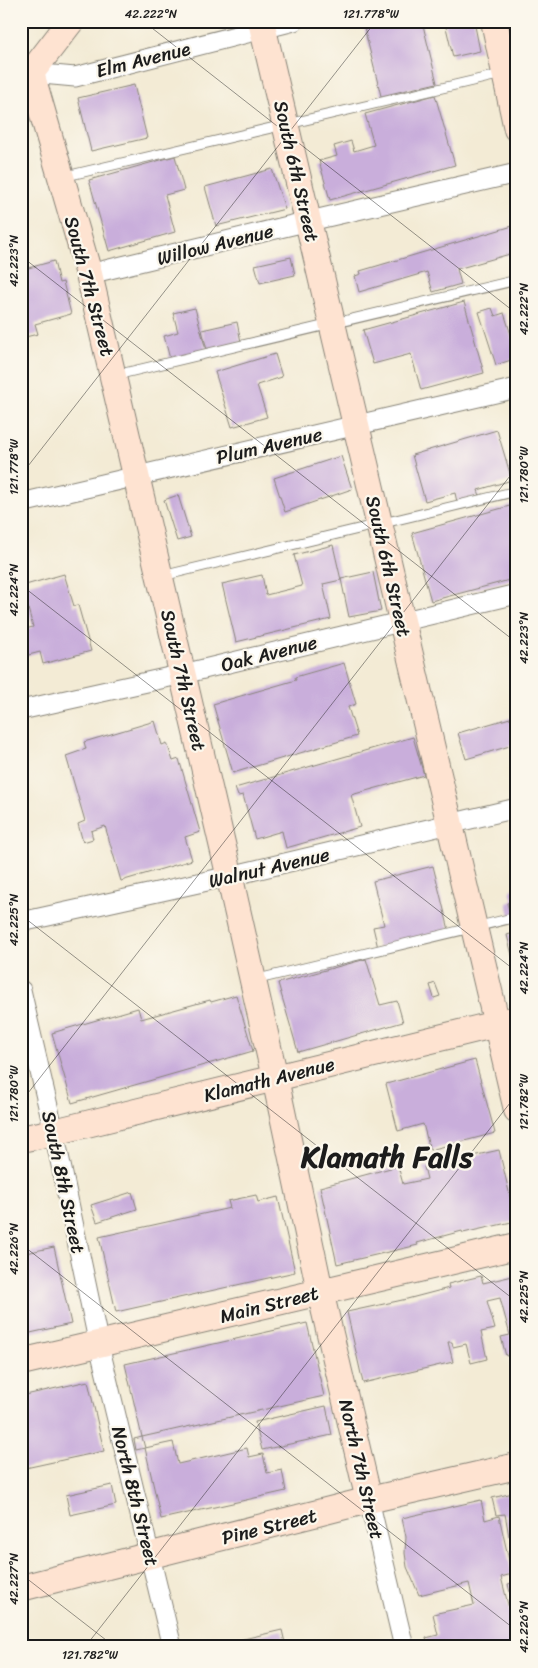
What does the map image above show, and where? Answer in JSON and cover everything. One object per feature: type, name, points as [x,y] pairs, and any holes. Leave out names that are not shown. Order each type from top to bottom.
[{"type":"main road","points":[[24,75],[71,21]]},
{"type":"main road","points":[[494,21],[517,129]]},
{"type":"main road","name":"South 6th Street","points":[[262,25],[474,928],[507,1021],[517,1110]]},
{"type":"main road","name":"South 7th Street","points":[[24,75],[61,177],[89,274],[230,876],[320,1291]]},
{"type":"main road","name":"Klamath Avenue","points":[[21,1139],[507,1021]]},
{"type":"main road","name":"Main Street","points":[[21,1362],[517,1246]]},
{"type":"main road","name":"North 7th Street","points":[[320,1291],[369,1500]]},
{"type":"main road","name":"Pine Street","points":[[21,1588],[369,1500],[517,1466]]},
{"type":"street","name":"Elm Avenue","points":[[24,75],[75,77],[262,25],[294,21]]},
{"type":"street","name":"Willow Avenue","points":[[89,274],[517,173]]},
{"type":"street","name":"Plum Avenue","points":[[21,502],[517,388]]},
{"type":"street","name":"Oak Avenue","points":[[21,710],[183,674],[517,594]]},
{"type":"street","name":"Walnut Avenue","points":[[21,922],[230,876],[517,808]]},
{"type":"street","name":"South 8th Street","points":[[21,990],[54,1132],[99,1345]]},
{"type":"street","name":"North 8th Street","points":[[99,1345],[172,1647]]},
{"type":"street","name":"North 7th Street","points":[[369,1500],[404,1647]]},
{"type":"lane","points":[[61,177],[505,74]]},
{"type":"lane","points":[[113,376],[517,280]]},
{"type":"lane","points":[[160,577],[517,491]]},
{"type":"lane","points":[[253,980],[517,917]]},
{"type":"building","points":[[387,21],[422,21],[437,83],[381,96],[364,27]]},
{"type":"building","points":[[452,21],[474,21],[480,51],[453,57],[445,23]]},
{"type":"building","points":[[134,85],[147,138],[91,151],[78,98]]},
{"type":"building","points":[[435,95],[455,165],[330,200],[319,161],[337,156],[334,146],[351,141],[354,151],[374,145],[365,114]]},
{"type":"building","points":[[175,156],[184,190],[165,195],[175,232],[109,251],[89,180]]},
{"type":"building","points":[[272,169],[285,209],[216,226],[205,187]]},
{"type":"building","points":[[516,225],[517,252],[457,269],[461,284],[433,292],[427,272],[359,292],[355,276],[361,274],[360,271]]},
{"type":"building","points":[[291,257],[295,275],[260,283],[255,265]]},
{"type":"building","points":[[54,261],[59,283],[63,282],[71,314],[35,324],[38,334],[21,338],[21,270]]},
{"type":"building","points":[[464,302],[484,373],[421,390],[411,354],[373,364],[363,330]]},
{"type":"building","points":[[195,308],[206,350],[170,359],[164,336],[178,332],[173,313]]},
{"type":"building","points":[[492,308],[495,316],[504,313],[517,353],[517,358],[496,365],[479,312]]},
{"type":"building","points":[[237,322],[241,342],[207,350],[202,330]]},
{"type":"building","points":[[275,354],[282,377],[257,385],[267,417],[232,427],[215,372]]},
{"type":"building","points":[[497,430],[512,480],[478,490],[480,496],[457,502],[455,493],[425,501],[412,455]]},
{"type":"building","points":[[341,456],[352,489],[285,512],[274,478]]},
{"type":"building","points":[[178,495],[191,537],[177,541],[164,500]]},
{"type":"building","points":[[517,504],[517,578],[431,601],[412,533]]},
{"type":"building","points":[[333,545],[341,580],[323,584],[331,619],[236,642],[222,584],[262,575],[266,595],[302,586],[294,555]]},
{"type":"building","points":[[373,572],[381,611],[349,617],[341,579]]},
{"type":"building","points":[[64,574],[74,606],[78,605],[91,651],[43,664],[40,652],[21,657],[21,630],[33,627],[22,586]]},
{"type":"building","points":[[344,663],[356,704],[348,707],[357,736],[233,773],[213,704],[296,680],[295,677]]},
{"type":"building","points":[[517,716],[517,736],[511,738],[513,745],[466,759],[458,733]]},
{"type":"building","points":[[155,721],[162,745],[167,743],[173,761],[179,759],[200,832],[185,837],[192,860],[121,881],[105,826],[91,831],[93,839],[83,842],[78,824],[85,821],[66,756],[86,749],[84,742]]},
{"type":"building","points":[[413,737],[424,775],[351,795],[360,827],[286,848],[282,831],[255,839],[243,795],[238,796],[235,788]]},
{"type":"building","points":[[433,866],[449,930],[378,948],[373,927],[384,925],[373,881]]},
{"type":"building","points":[[517,888],[517,914],[510,915],[507,903],[513,901],[510,890]]},
{"type":"building","points":[[517,932],[517,958],[513,959],[507,935]]},
{"type":"building","points":[[366,959],[380,1005],[397,1001],[403,1022],[298,1052],[278,983]]},
{"type":"building","points":[[435,983],[440,996],[434,998],[430,985]]},
{"type":"building","points":[[236,995],[253,1051],[72,1103],[52,1033],[138,1008],[141,1019],[210,1000],[211,1002]]},
{"type":"building","points":[[475,1060],[495,1133],[430,1150],[423,1124],[398,1131],[386,1084]]},
{"type":"building","points":[[499,1150],[516,1221],[463,1233],[462,1231],[417,1243],[418,1245],[337,1264],[320,1187],[398,1166],[403,1184],[427,1179],[424,1167]]},
{"type":"building","points":[[132,1192],[137,1209],[97,1222],[91,1205]]},
{"type":"building","points":[[256,1195],[258,1202],[278,1197],[295,1272],[116,1312],[99,1237],[230,1208],[228,1201]]},
{"type":"building","points":[[54,1247],[71,1324],[21,1335],[21,1254]]},
{"type":"building","points":[[517,1275],[517,1353],[506,1356],[501,1337],[510,1335],[500,1298],[487,1301],[495,1329],[481,1332],[487,1359],[471,1363],[466,1344],[453,1347],[452,1342],[448,1342],[453,1362],[363,1383],[347,1312],[449,1288],[448,1284],[481,1276],[483,1283]]},
{"type":"building","points":[[307,1323],[324,1396],[142,1437],[125,1364]]},
{"type":"building","points":[[88,1381],[104,1451],[21,1469],[21,1396]]},
{"type":"building","points":[[326,1406],[332,1435],[262,1450],[255,1422]]},
{"type":"building","points":[[142,1437],[145,1448],[136,1450],[134,1439]]},
{"type":"building","points":[[173,1442],[178,1464],[247,1448],[249,1457],[263,1454],[267,1473],[282,1470],[286,1491],[161,1519],[145,1448]]},
{"type":"building","points":[[112,1485],[116,1505],[70,1515],[66,1495]]},
{"type":"building","points":[[517,1492],[517,1534],[509,1536],[505,1514],[496,1515],[492,1498]]},
{"type":"building","points":[[481,1500],[485,1520],[499,1516],[512,1574],[501,1577],[517,1640],[517,1647],[428,1647],[426,1638],[438,1635],[433,1614],[474,1605],[469,1583],[419,1595],[407,1567],[405,1553],[406,1537],[402,1518]]},
{"type":"building","points":[[517,1582],[517,1612],[515,1613],[508,1584]]},
{"type":"building","points":[[282,1630],[286,1647],[236,1647],[235,1641]]},
{"type":"district","name":"Klamath Falls","points":[[387,1157]]}]
